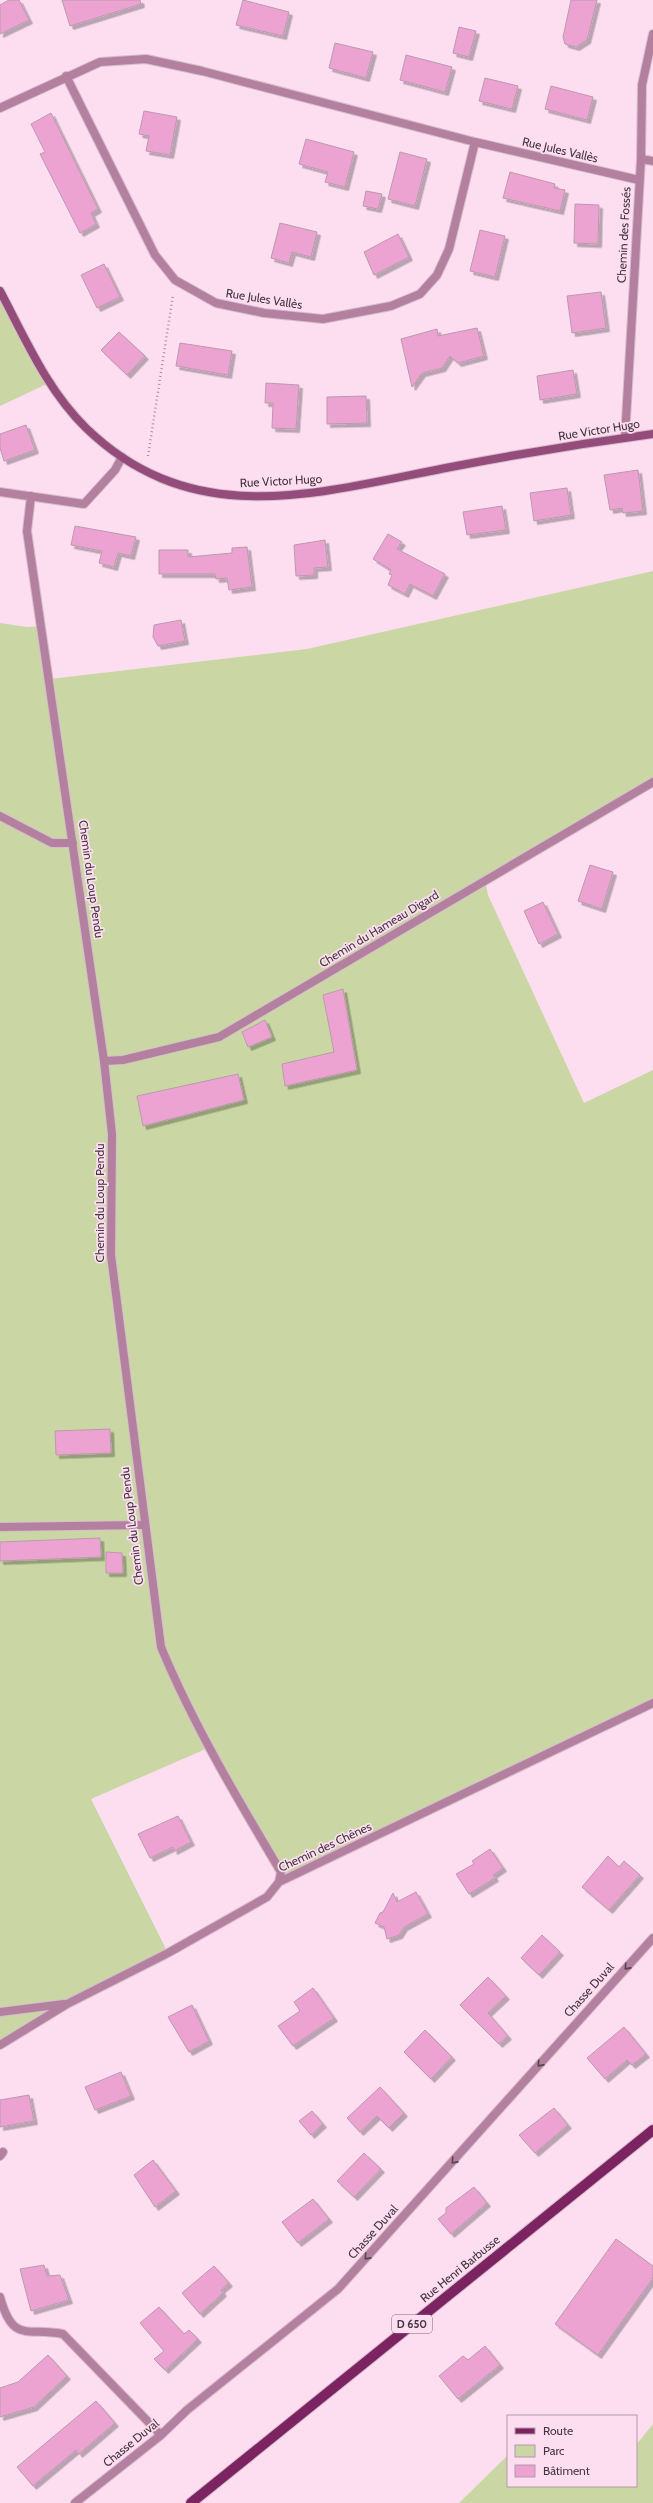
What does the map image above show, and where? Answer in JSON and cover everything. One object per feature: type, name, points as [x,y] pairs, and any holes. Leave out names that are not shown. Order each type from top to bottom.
[{"type":"main road","name":"Rue Victor Hugo","points":[[0,291],[50,383],[68,408],[86,428],[122,457],[146,472],[174,484],[204,492],[249,498],[315,493],[511,456],[625,437],[653,434]]},
{"type":"main road","name":"Rue Henri Barbusse","points":[[190,2503],[653,2130]]},
{"type":"street","name":"Chemin des Fossés","points":[[625,437],[639,180],[642,85],[653,34]]},
{"type":"street","name":"Rue Jules Vallès","points":[[0,108],[66,76],[100,62],[146,59],[202,71],[475,142],[639,180]]},
{"type":"street","name":"Rue Jules Vallès","points":[[66,76],[155,254],[175,280],[216,304],[264,313],[323,319],[391,306],[420,294],[437,274],[449,249],[475,142]]},
{"type":"street","points":[[640,159],[653,161]]},
{"type":"street","points":[[0,492],[84,504],[115,470],[122,457]]},
{"type":"street","name":"Chemin du Loup Pendu","points":[[31,496],[27,531],[104,1061],[112,1134],[111,1255],[144,1524],[161,1647],[182,1697],[208,1748],[280,1872],[279,1882]]},
{"type":"street","name":"Chemin du Hameau Digard","points":[[104,1061],[124,1060],[219,1037],[653,782]]},
{"type":"street","points":[[0,816],[52,844],[73,843]]},
{"type":"street","points":[[0,1527],[144,1524]]},
{"type":"street","name":"Chemin des Chênes","points":[[0,2045],[67,2004],[168,1953],[260,1901],[275,1890],[279,1882],[653,1703]]},
{"type":"street","name":"Chasse Duval","points":[[75,2503],[161,2435],[187,2410],[338,2288],[653,1938]]},
{"type":"street","points":[[0,2012],[67,2004]]},
{"type":"street","points":[[0,2297],[4,2311],[16,2328],[30,2333],[49,2331],[63,2334],[161,2435]]},
{"type":"path","points":[[146,472],[175,280]]},
{"type":"green space","points":[[0,291],[49,383],[0,406]]},
{"type":"green space","points":[[653,571],[653,782],[485,880],[488,895],[584,1103],[653,1070],[653,1703],[279,1882],[280,1872],[208,1748],[91,1799],[168,1953],[0,2045],[0,623],[27,627],[42,626],[50,679],[307,649]]},
{"type":"green space","points":[[653,2424],[653,2503],[459,2503],[507,2456],[507,2487],[637,2487],[637,2444]]},
{"type":"building","points":[[9,0],[19,0],[29,20],[0,34],[0,5]]},
{"type":"building","points":[[62,0],[140,0],[141,4],[70,26]]},
{"type":"building","points":[[243,0],[289,12],[283,36],[236,25]]},
{"type":"building","points":[[571,0],[597,0],[587,40],[576,47],[565,44],[563,37]]},
{"type":"building","points":[[459,27],[476,31],[469,57],[453,53]]},
{"type":"building","points":[[335,43],[373,52],[366,78],[329,68]]},
{"type":"building","points":[[406,55],[452,67],[445,92],[400,80]]},
{"type":"building","points":[[485,78],[518,86],[512,109],[479,101]]},
{"type":"building","points":[[551,86],[593,97],[587,120],[545,109]]},
{"type":"building","points":[[144,111],[177,117],[170,155],[146,151],[149,136],[139,134]]},
{"type":"building","points":[[51,113],[98,209],[91,213],[96,224],[80,233],[40,154],[45,152],[31,124]]},
{"type":"building","points":[[306,139],[354,152],[345,187],[325,182],[328,172],[299,164]]},
{"type":"building","points":[[400,152],[427,159],[415,206],[388,199]]},
{"type":"building","points":[[510,172],[555,184],[554,188],[565,190],[560,211],[503,198]]},
{"type":"building","points":[[366,191],[382,194],[378,209],[363,206]]},
{"type":"building","points":[[575,204],[599,205],[598,244],[574,243]]},
{"type":"building","points":[[280,223],[317,232],[311,257],[292,252],[289,263],[271,258]]},
{"type":"building","points":[[480,230],[505,236],[495,277],[470,271]]},
{"type":"building","points":[[398,234],[409,257],[374,275],[364,252]]},
{"type":"building","points":[[104,264],[120,297],[97,308],[81,275]]},
{"type":"building","points":[[601,292],[606,328],[572,333],[567,296]]},
{"type":"building","points":[[477,328],[484,356],[458,363],[450,356],[442,368],[422,373],[412,387],[401,339],[437,329],[438,336]]},
{"type":"building","points":[[119,332],[145,356],[127,375],[101,350]]},
{"type":"building","points":[[180,343],[232,351],[228,375],[176,366]]},
{"type":"building","points":[[573,370],[577,394],[540,400],[537,376]]},
{"type":"building","points":[[266,383],[299,385],[296,429],[272,428],[273,403],[265,403]]},
{"type":"building","points":[[366,396],[367,423],[327,424],[327,397]]},
{"type":"building","points":[[26,425],[35,450],[4,461],[0,448],[0,434]]},
{"type":"building","points":[[638,470],[643,511],[623,513],[622,508],[610,510],[604,475]]},
{"type":"building","points":[[567,488],[571,515],[534,521],[530,493]]},
{"type":"building","points":[[502,506],[506,530],[467,535],[463,512]]},
{"type":"building","points":[[75,526],[136,537],[131,556],[118,553],[114,567],[99,563],[102,551],[71,545]]},
{"type":"building","points":[[388,534],[402,542],[397,549],[445,574],[433,596],[410,584],[405,594],[388,585],[392,575],[389,574],[391,570],[373,559]]},
{"type":"building","points":[[325,540],[328,567],[314,568],[314,575],[296,576],[294,545]]},
{"type":"building","points":[[247,547],[252,587],[229,590],[227,578],[216,579],[215,574],[159,574],[159,550],[188,550],[188,557],[232,553],[232,548]]},
{"type":"building","points":[[181,620],[185,641],[158,646],[153,637],[154,625]]},
{"type":"building","points":[[590,865],[613,872],[602,909],[578,901]]},
{"type":"building","points":[[543,902],[558,934],[539,944],[524,911]]},
{"type":"building","points":[[343,989],[357,1070],[285,1086],[282,1064],[334,1052],[323,995]]},
{"type":"building","points":[[265,1020],[272,1037],[248,1047],[242,1032]]},
{"type":"building","points":[[238,1074],[244,1100],[143,1126],[137,1096]]},
{"type":"building","points":[[110,1429],[111,1453],[56,1455],[55,1431]]},
{"type":"building","points":[[100,1538],[101,1557],[0,1561],[0,1542]]},
{"type":"building","points":[[106,1552],[122,1553],[123,1573],[106,1573]]},
{"type":"building","points":[[178,1816],[191,1842],[174,1851],[173,1847],[150,1858],[138,1834]]},
{"type":"building","points":[[490,1849],[503,1868],[493,1875],[495,1878],[469,1894],[456,1874],[474,1864],[472,1861]]},
{"type":"building","points":[[608,1856],[619,1867],[624,1861],[640,1875],[609,1910],[582,1887]]},
{"type":"building","points":[[416,1892],[428,1914],[404,1927],[399,1935],[387,1939],[384,1927],[375,1923],[380,1913],[383,1912],[393,1893],[397,1902]]},
{"type":"building","points":[[542,1935],[560,1952],[539,1975],[521,1958]]},
{"type":"building","points":[[488,1977],[506,1996],[488,2013],[508,2036],[499,2044],[460,2005]]},
{"type":"building","points":[[313,1988],[334,2018],[293,2046],[278,2026],[300,2011],[294,2002]]},
{"type":"building","points":[[192,2005],[209,2041],[189,2052],[168,2017]]},
{"type":"building","points":[[624,2027],[646,2054],[632,2065],[627,2060],[605,2079],[587,2058]]},
{"type":"building","points":[[425,2030],[452,2057],[431,2079],[404,2052]]},
{"type":"building","points":[[121,2072],[131,2096],[95,2110],[85,2087]]},
{"type":"building","points":[[380,2087],[404,2113],[389,2128],[377,2116],[360,2132],[347,2118]]},
{"type":"building","points":[[29,2095],[34,2121],[0,2127],[0,2100]]},
{"type":"building","points":[[554,2108],[568,2125],[535,2153],[519,2135]]},
{"type":"building","points":[[312,2111],[323,2124],[311,2135],[299,2121]]},
{"type":"building","points":[[364,2153],[381,2169],[354,2197],[337,2181]]},
{"type":"building","points":[[153,2160],[176,2191],[155,2207],[134,2175]]},
{"type":"building","points":[[474,2187],[487,2203],[451,2234],[438,2219],[446,2213],[446,2208]]},
{"type":"building","points":[[313,2199],[329,2219],[298,2243],[282,2222]]},
{"type":"building","points":[[616,2239],[653,2266],[653,2278],[598,2355],[555,2324]]},
{"type":"building","points":[[44,2265],[47,2276],[60,2275],[69,2300],[31,2311],[20,2269]]},
{"type":"building","points":[[214,2266],[229,2283],[221,2290],[223,2293],[200,2314],[182,2293]]},
{"type":"building","points":[[159,2307],[184,2334],[189,2330],[198,2339],[165,2370],[154,2359],[164,2351],[140,2323]]},
{"type":"building","points":[[485,2346],[500,2365],[458,2399],[439,2376],[463,2356],[468,2360]]},
{"type":"building","points":[[48,2355],[67,2376],[34,2407],[0,2417],[0,2388],[18,2382]]},
{"type":"building","points":[[96,2401],[115,2423],[79,2454],[76,2450],[33,2486],[17,2467]]}]
